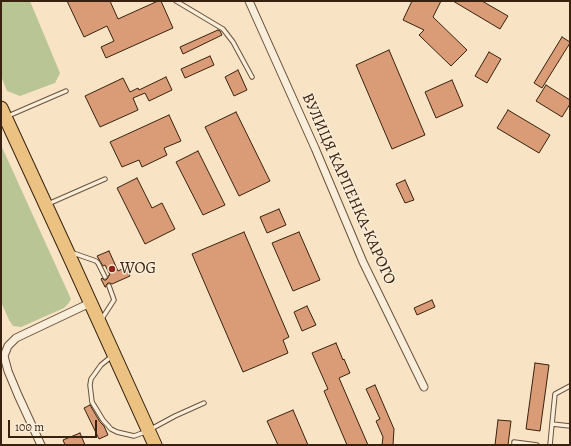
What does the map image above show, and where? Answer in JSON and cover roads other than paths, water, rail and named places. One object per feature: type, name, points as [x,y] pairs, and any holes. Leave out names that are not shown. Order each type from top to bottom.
[{"type":"highway","points":[[3,113],[155,445]]},
{"type":"street","name":"ВУЛИЦЯ КАРПЕНКА-КАРОГО","points":[[249,1],[315,148],[363,262],[424,387]]},
{"type":"street","points":[[41,445],[18,395],[2,355],[16,338],[90,303]]},
{"type":"lane","points":[[176,1],[223,28],[233,42],[252,77]]},
{"type":"lane","points":[[3,113],[66,91]]},
{"type":"lane","points":[[46,205],[105,179]]},
{"type":"lane","points":[[67,251],[96,261],[105,277]]},
{"type":"lane","points":[[100,323],[114,300],[109,286]]},
{"type":"lane","points":[[114,355],[101,365],[91,379],[90,385],[92,402],[103,420],[117,432],[134,436],[204,403]]},
{"type":"lane","points":[[550,445],[555,394],[570,386]]},
{"type":"lane","points":[[552,424],[570,426]]},
{"type":"lane","points":[[514,445],[514,442],[538,445]]},
{"type":"place","name":"WOG","points":[[112,269]]}]
